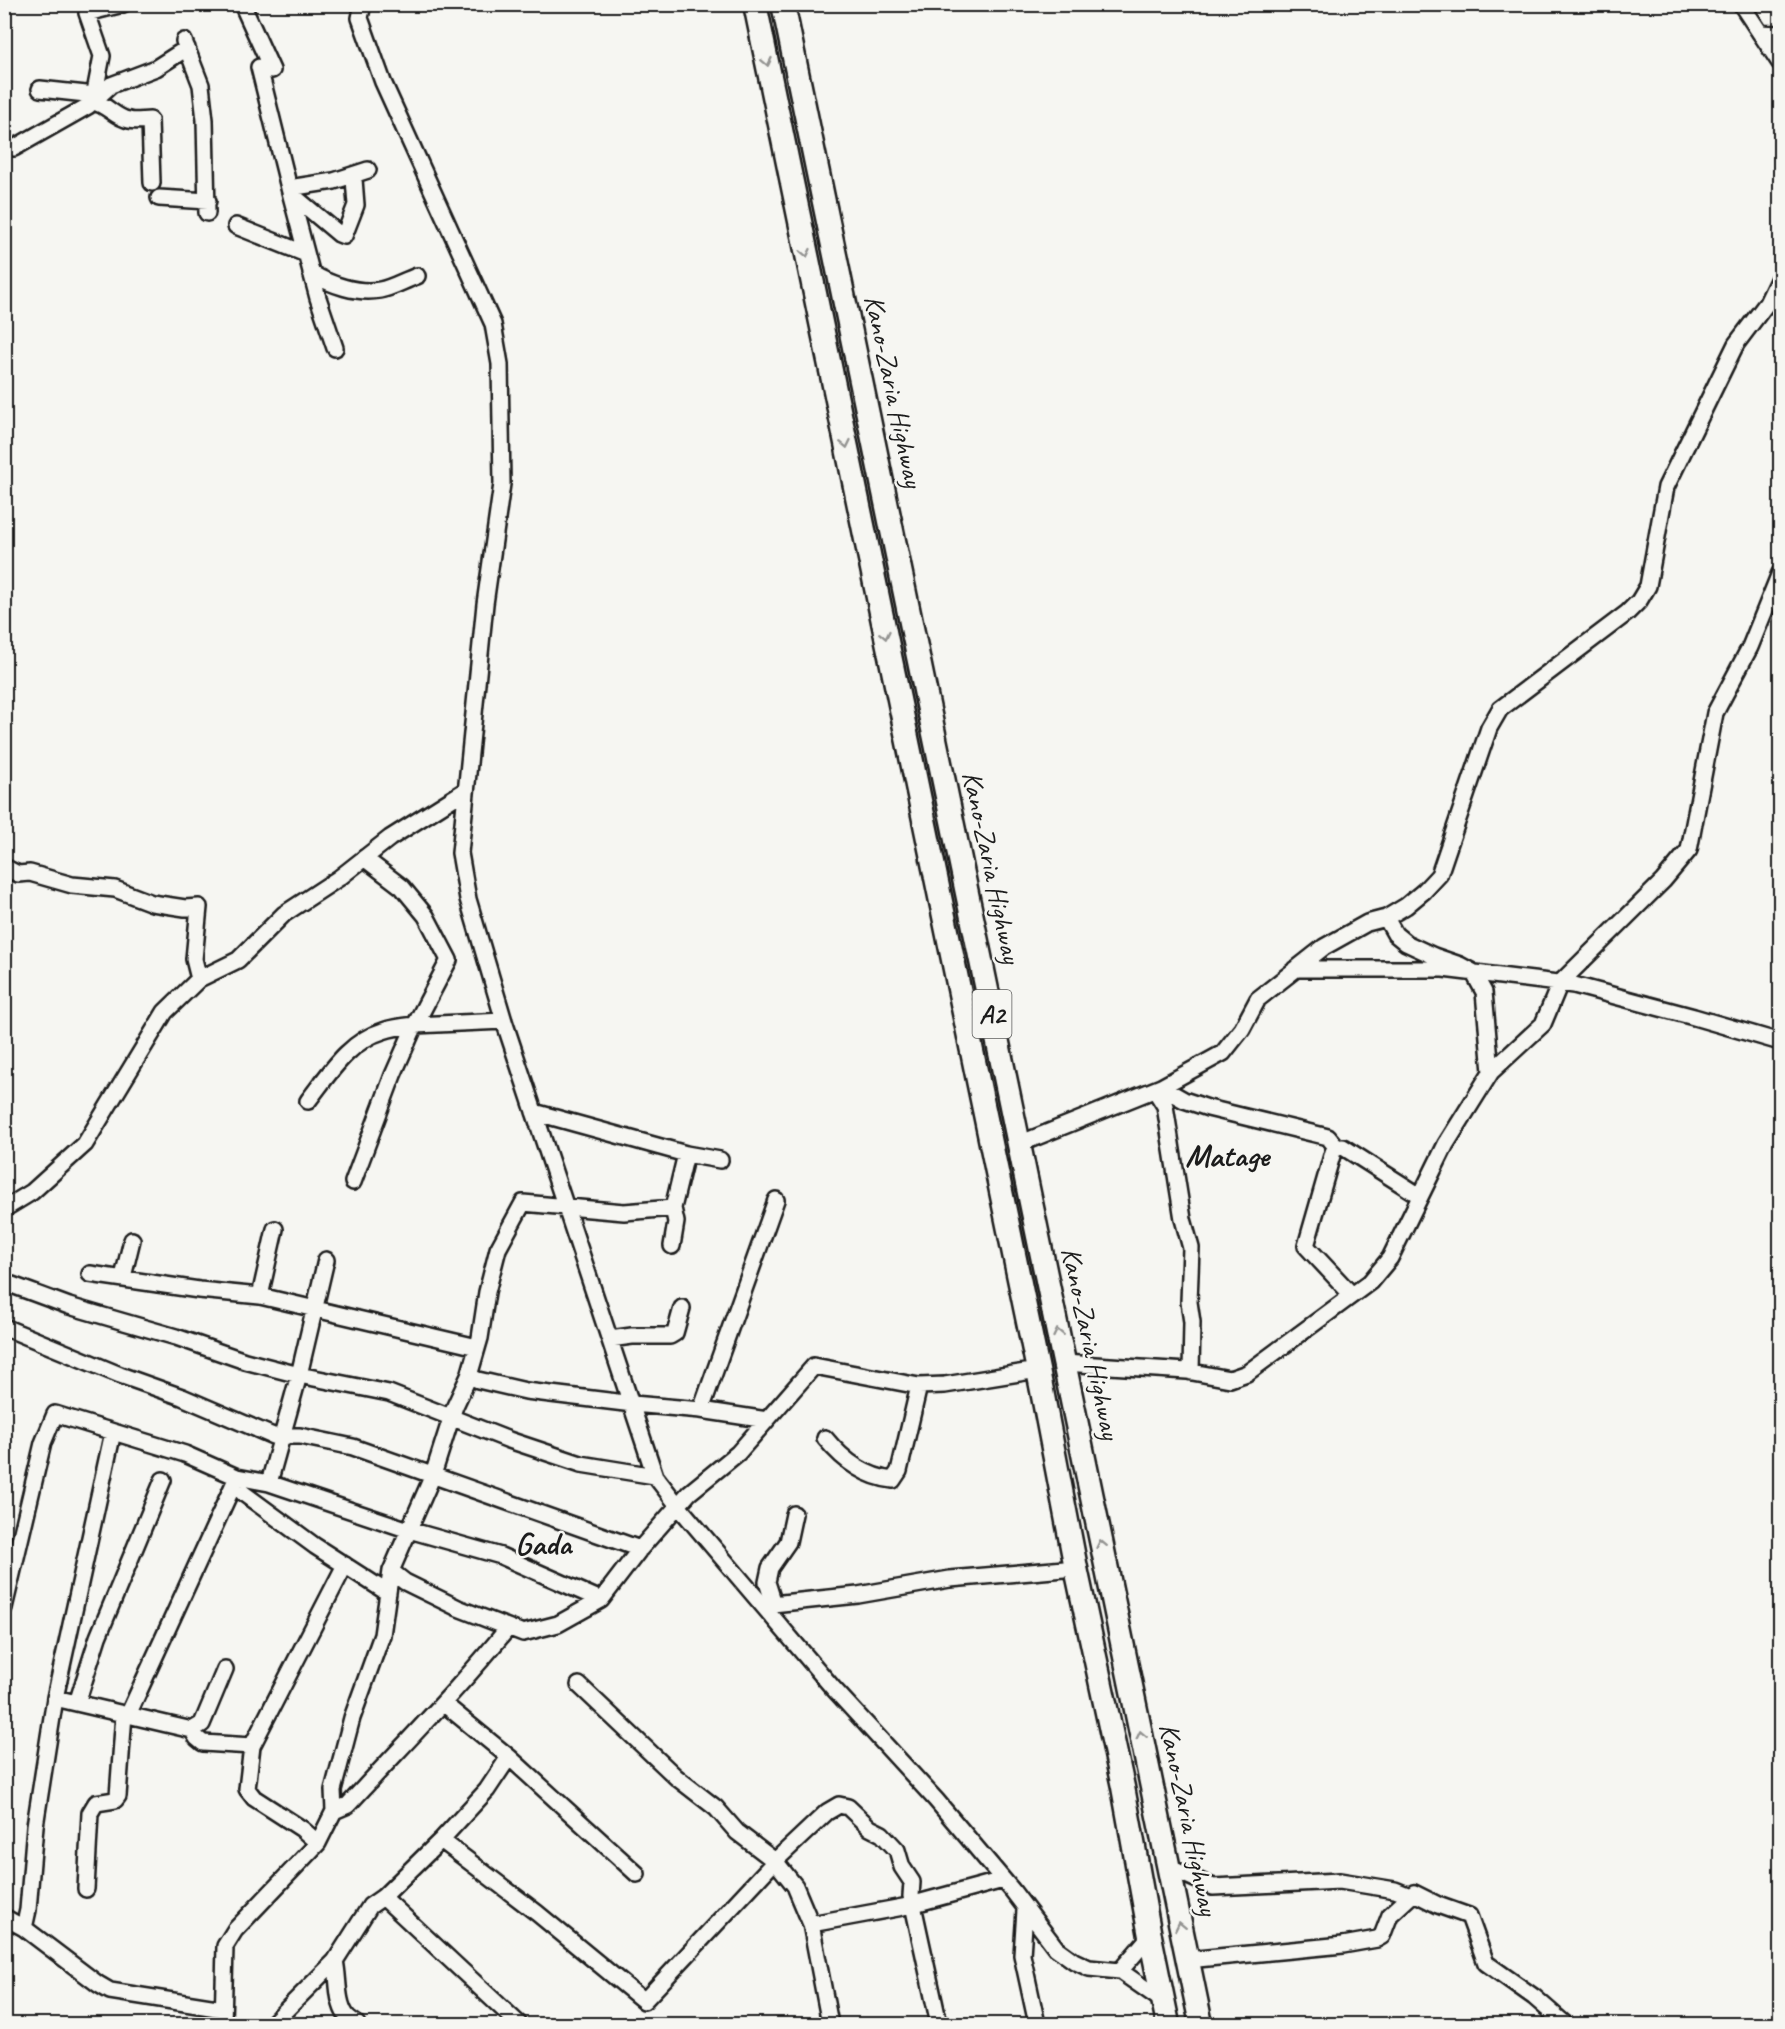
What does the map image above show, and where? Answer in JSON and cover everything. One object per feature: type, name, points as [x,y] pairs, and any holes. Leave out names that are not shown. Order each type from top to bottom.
[{"type":"highway","name":"Kano-Zaria Highway","points":[[755,4],[1038,1370],[1076,1568],[1123,1787],[1168,2025]]},
{"type":"highway","name":"Kano-Zaria Highway","points":[[783,4],[1201,2025]]},
{"type":"highway","points":[[1123,1787],[1150,1781]]},
{"type":"street","points":[[93,102],[102,57],[87,13],[123,4]]},
{"type":"street","points":[[242,4],[266,69],[289,188],[311,273],[335,348]]},
{"type":"street","points":[[1741,4],[1780,63]]},
{"type":"street","points":[[359,9],[383,82],[493,324],[500,364],[502,484],[485,604],[460,853],[468,898],[504,1021],[655,1476],[679,1507],[768,1604],[833,1689],[936,1800],[1056,1948],[1089,1968],[1120,1971],[1163,2001]]},
{"type":"street","points":[[1760,33],[1780,34]]},
{"type":"street","points":[[14,148],[93,102],[111,85],[148,71],[185,44],[201,85],[205,120],[207,207],[159,198]]},
{"type":"street","points":[[40,89],[86,93],[93,102],[102,103],[115,114],[128,120],[150,120],[152,183]]},
{"type":"street","points":[[289,188],[334,181],[368,170]]},
{"type":"street","points":[[289,188],[297,198],[344,236],[356,205],[354,179]]},
{"type":"street","points":[[236,225],[306,254]]},
{"type":"street","points":[[311,273],[326,282],[359,291],[381,290],[417,276]]},
{"type":"street","points":[[1019,1144],[1158,1089],[1223,1053],[1242,1029],[1258,999],[1324,948],[1367,923],[1386,918],[1424,891],[1439,875],[1489,728],[1500,709],[1627,613],[1639,601],[1648,586],[1666,487],[1736,344],[1767,303],[1780,276]]},
{"type":"street","points":[[1064,1363],[1191,1372],[1230,1379],[1247,1373],[1370,1282],[1390,1258],[1446,1144],[1491,1072],[1542,1024],[1560,983],[1663,881],[1689,850],[1715,713],[1750,646],[1780,573]]},
{"type":"street","points":[[4,1209],[32,1192],[85,1144],[165,1012],[199,979],[238,960],[284,914],[390,838],[466,790]]},
{"type":"street","points":[[353,1182],[393,1076],[416,1024],[449,960],[426,916],[402,887],[364,858]]},
{"type":"street","points":[[4,867],[18,874],[30,873],[72,885],[115,889],[152,903],[199,908],[194,958],[199,979]]},
{"type":"street","points":[[1386,918],[1395,934],[1406,943],[1434,956],[1461,964],[1473,972],[1484,992],[1491,1072]]},
{"type":"street","points":[[1295,969],[1443,969],[1574,985],[1780,1042]]},
{"type":"street","points":[[308,1101],[340,1059],[362,1041],[382,1031],[416,1024],[504,1021]]},
{"type":"street","points":[[1158,1089],[1208,1108],[1328,1137],[1337,1148]]},
{"type":"street","points":[[1158,1089],[1165,1106],[1183,1219],[1191,1248],[1189,1302],[1192,1322],[1191,1372]]},
{"type":"street","points":[[534,1112],[686,1154],[720,1160]]},
{"type":"street","points":[[1352,1295],[1306,1246],[1333,1152],[1343,1147],[1420,1196]]},
{"type":"street","points":[[672,1246],[675,1222],[673,1208],[686,1154]]},
{"type":"street","points":[[701,1410],[776,1200]]},
{"type":"street","points":[[4,1917],[24,1928],[110,1991],[223,2017],[225,1946],[235,1930],[318,1843],[334,1811],[333,1790],[352,1718],[382,1635],[391,1571],[432,1475],[469,1376],[498,1249],[523,1203],[624,1212],[673,1208]]},
{"type":"street","points":[[260,1296],[275,1229]]},
{"type":"street","points":[[123,1277],[132,1240]]},
{"type":"street","points":[[269,1483],[284,1435],[326,1260]]},
{"type":"street","points":[[90,1274],[123,1277],[199,1290],[260,1296],[477,1347]]},
{"type":"street","points":[[4,1282],[69,1306],[176,1337],[245,1361],[299,1375],[389,1393],[509,1440],[581,1464],[655,1476]]},
{"type":"street","points":[[610,1339],[632,1336],[670,1336],[675,1333],[682,1308]]},
{"type":"street","points":[[4,1327],[120,1375],[182,1397],[273,1436],[300,1436],[353,1447],[640,1549]]},
{"type":"street","points":[[391,1571],[405,1582],[458,1608],[523,1633],[558,1624],[601,1600],[640,1549],[689,1493],[738,1453],[814,1366],[919,1386],[945,1385],[1038,1370]]},
{"type":"street","points":[[469,1376],[526,1391],[701,1410],[767,1420]]},
{"type":"street","points":[[825,1438],[841,1457],[856,1468],[892,1480],[899,1471],[919,1386]]},
{"type":"street","points":[[4,1608],[43,1443],[55,1414],[185,1454],[237,1477],[269,1483],[408,1530],[501,1556],[601,1600]]},
{"type":"street","points":[[24,1928],[28,1910],[35,1826],[55,1698],[113,1432]]},
{"type":"street","points":[[86,1889],[90,1813],[96,1803],[115,1800],[118,1796],[126,1714],[237,1477]]},
{"type":"street","points":[[77,1703],[98,1637],[163,1480]]},
{"type":"street","points":[[243,1493],[315,1546],[388,1593]]},
{"type":"street","points":[[768,1604],[767,1582],[770,1568],[788,1542],[794,1514]]},
{"type":"street","points":[[318,1843],[302,1829],[254,1798],[247,1789],[252,1746],[345,1565]]},
{"type":"street","points":[[768,1604],[858,1595],[950,1579],[1076,1568]]},
{"type":"street","points":[[334,1811],[348,1805],[473,1672],[508,1628]]},
{"type":"street","points":[[192,1730],[202,1724],[225,1669]]},
{"type":"street","points":[[579,1685],[676,1777],[716,1808],[736,1832],[774,1861],[795,1886],[811,1924],[830,2025]]},
{"type":"street","points":[[55,1698],[192,1730],[203,1743],[252,1746]]},
{"type":"street","points":[[442,1703],[509,1756],[637,1874]]},
{"type":"street","points":[[272,2025],[335,1961],[370,1906],[383,1897],[441,1840],[487,1790],[509,1756]]},
{"type":"street","points":[[441,1840],[537,1913],[644,2001],[774,1861],[827,1812],[839,1805],[848,1807],[870,1828],[882,1834],[897,1850],[902,1867],[912,1882],[913,1904],[939,2025]]},
{"type":"street","points":[[1168,1867],[1213,1887],[1340,1881],[1378,1886],[1410,1896]]},
{"type":"street","points":[[811,1924],[913,1904],[1003,1880]]},
{"type":"street","points":[[1187,1960],[1377,1939],[1382,1936],[1390,1916],[1414,1893],[1438,1905],[1469,1916],[1486,1964],[1534,1997],[1565,2025]]},
{"type":"street","points":[[383,1897],[519,2025]]},
{"type":"street","points":[[1025,1910],[1022,1955],[1037,2025]]},
{"type":"street","points":[[1120,1971],[1150,1936]]},
{"type":"street","points":[[335,1961],[339,1977],[338,1991],[345,2014],[357,2025]]},
{"type":"district","name":"Matage","points":[[1227,1155]]},
{"type":"district","name":"Gada","points":[[543,1543]]}]
